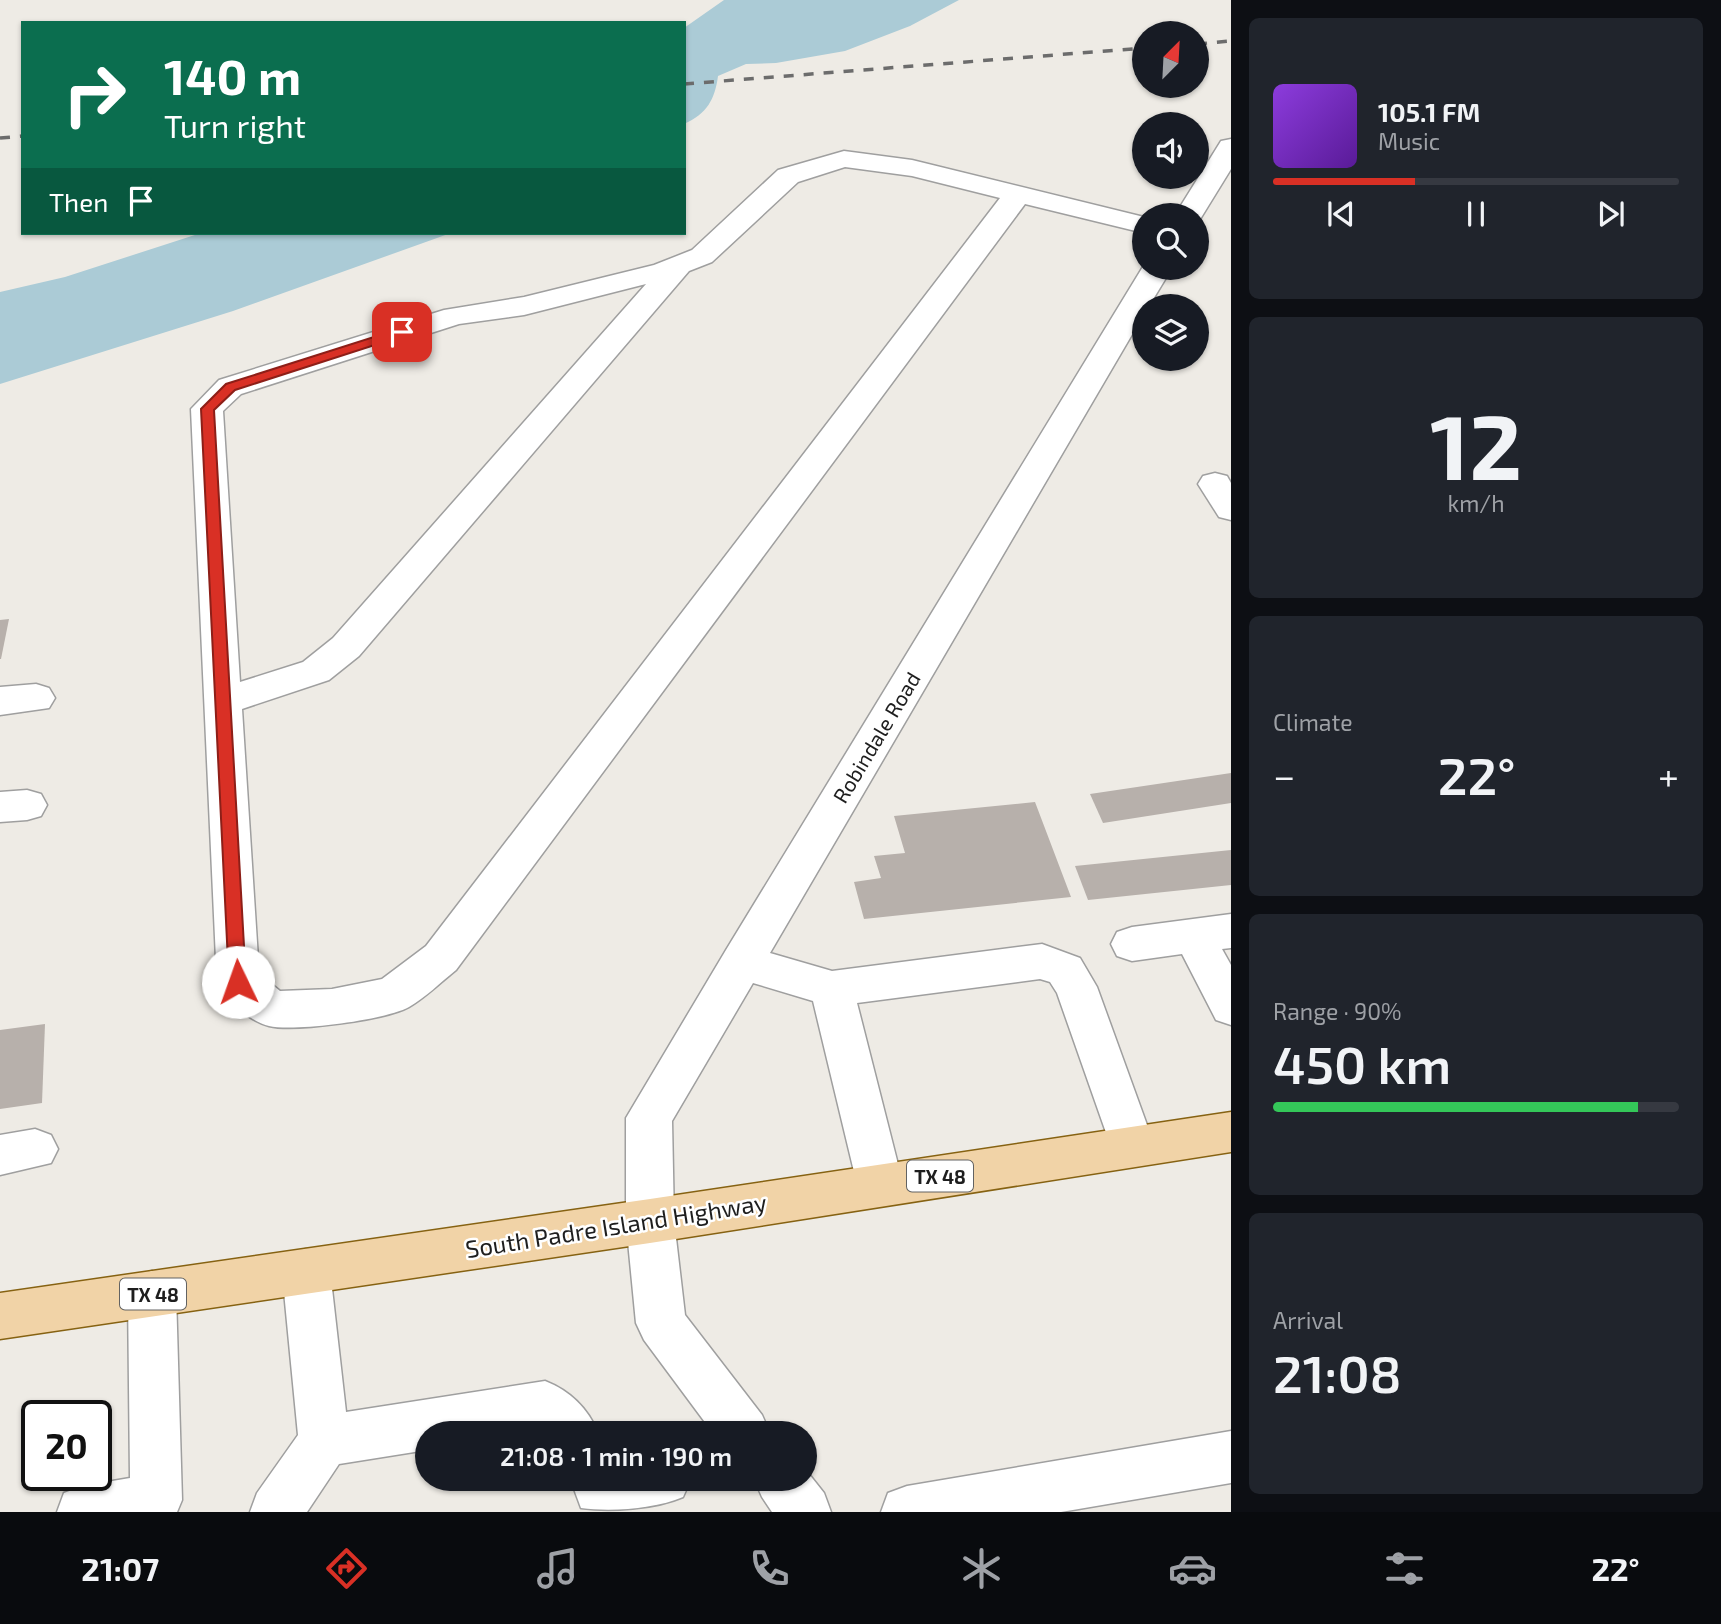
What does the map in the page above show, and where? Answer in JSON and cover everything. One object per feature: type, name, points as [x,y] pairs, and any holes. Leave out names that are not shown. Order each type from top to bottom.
[{"type":"main road","name":"South Padre Island Highway","points":[[0,1316],[650,1221],[1231,1132]]},
{"type":"street","points":[[1196,203],[1231,147]]},
{"type":"street","points":[[1018,194],[441,958],[393,995],[332,1007],[272,1009],[238,982],[207,409],[230,387],[455,316],[524,306],[679,265],[702,256],[788,176],[844,159],[912,168],[1018,194],[1132,222]]},
{"type":"street","points":[[223,702],[316,671],[346,647],[679,265]]},
{"type":"street","name":"Robindale Road","points":[[731,1421],[661,1323],[650,1221],[649,1118],[1150,280]]},
{"type":"street","points":[[0,701],[36,698]]},
{"type":"street","points":[[1132,944],[1213,933],[1231,1007]]},
{"type":"street","points":[[741,962],[832,989],[1042,961],[1065,970],[1076,987],[1132,1147]]},
{"type":"street","points":[[832,989],[880,1184]]},
{"type":"street","points":[[276,1512],[324,1441],[306,1272]]},
{"type":"street","points":[[83,1512],[156,1506],[152,1294]]},
{"type":"street","points":[[450,1421],[545,1406],[560,1421]]},
{"type":"street","points":[[324,1441],[415,1427]]},
{"type":"street","points":[[907,1512],[1231,1457]]},
{"type":"street","points":[[788,1491],[805,1512]]},
{"type":"water","points":[[724,0],[959,0],[910,26],[845,51],[776,63],[746,64],[718,76],[715,92],[708,105],[699,116],[686,123],[686,27]]},
{"type":"water","points":[[195,235],[445,235],[233,311],[0,384],[0,292],[65,277]]},
{"type":"building","points":[[9,619],[1,659],[0,659],[0,620]]},
{"type":"building","points":[[1231,773],[1231,803],[1103,823],[1090,794]]},
{"type":"building","points":[[1035,802],[1071,897],[864,919],[854,882],[881,878],[874,856],[905,853],[894,816]]},
{"type":"building","points":[[1231,850],[1231,885],[1088,900],[1075,866]]},
{"type":"building","points":[[45,1024],[42,1103],[0,1109],[0,1030]]},
{"type":"railway","points":[[1209,43],[1231,41]]},
{"type":"railway","points":[[686,84],[1132,49]]},
{"type":"railway","points":[[0,138],[21,136]]},
{"type":"route","points":[[238,982],[207,409],[230,387],[402,332]]}]
